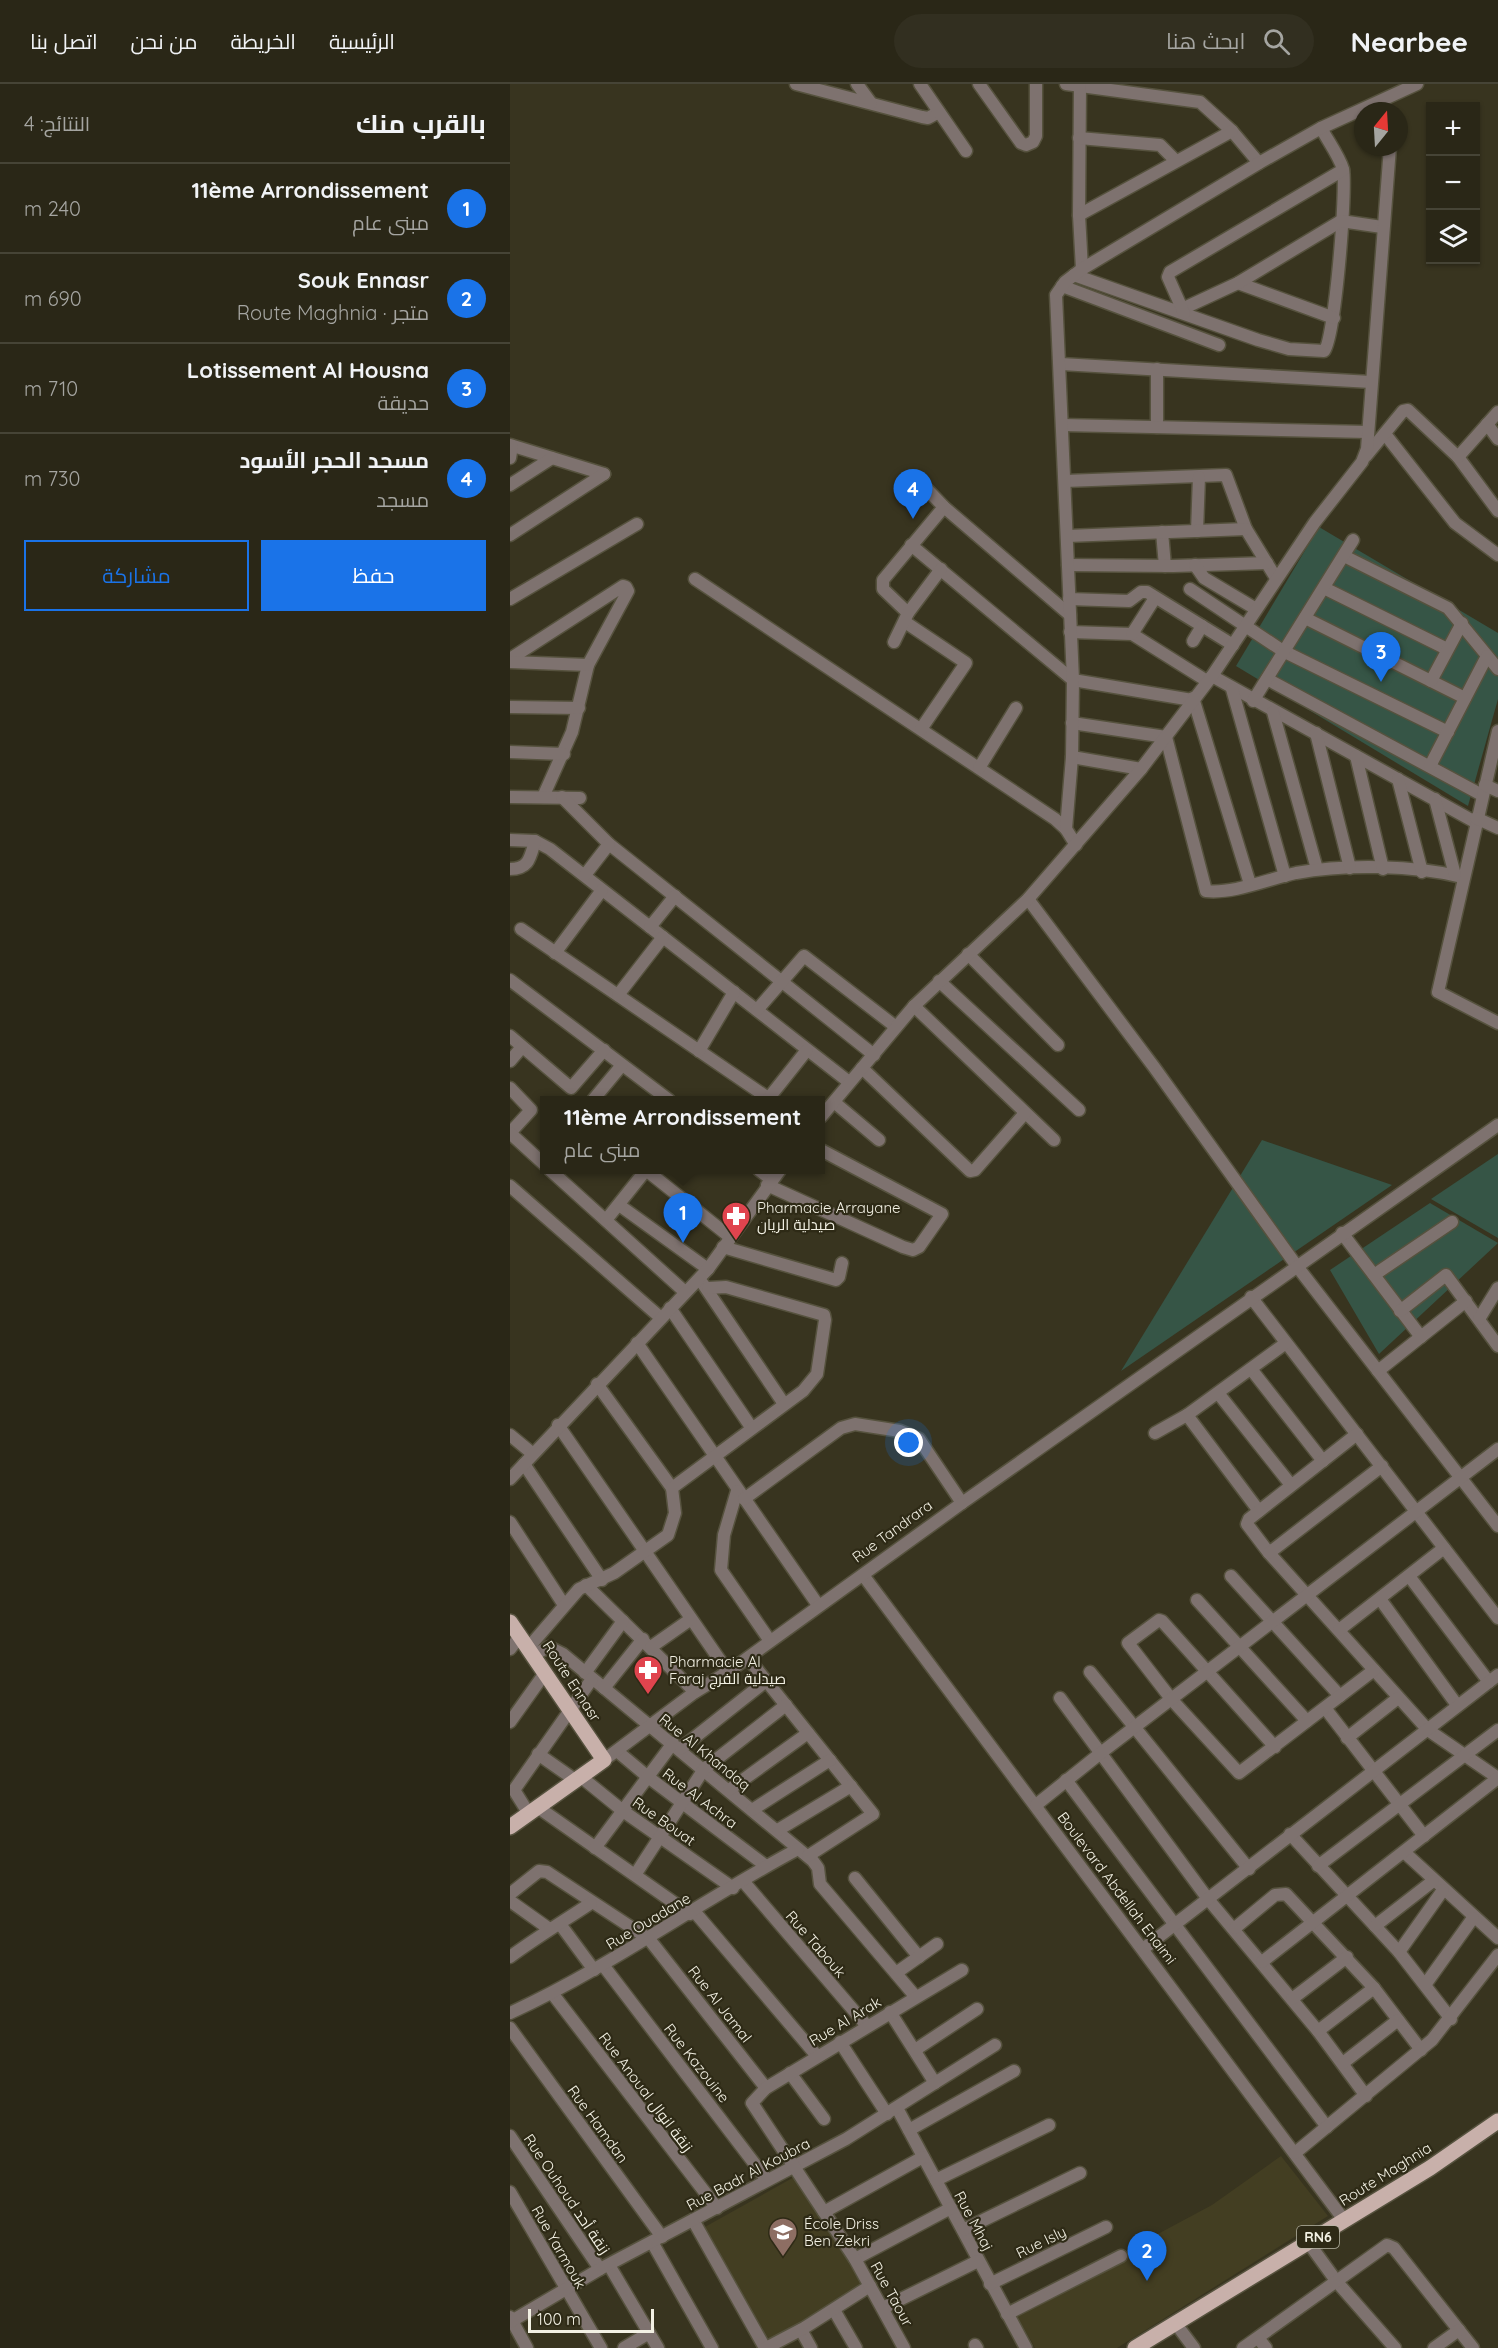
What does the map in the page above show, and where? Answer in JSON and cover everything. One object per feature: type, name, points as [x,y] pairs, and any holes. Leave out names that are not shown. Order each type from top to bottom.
[{"type":"main road","name":"Route Ennasr","points":[[510,1622],[604,1760]]},
{"type":"main road","name":"Rue Tandrara","points":[[510,1827],[604,1760]]},
{"type":"main road","name":"Route Maghnia","points":[[1135,2348],[1344,2220],[1498,2121]]},
{"type":"street","points":[[796,84],[928,118],[939,112]]},
{"type":"street","points":[[857,84],[871,103]]},
{"type":"street","points":[[920,84],[966,151]]},
{"type":"street","points":[[979,84],[1021,143],[1026,146],[1033,142],[1036,136],[1036,84]]},
{"type":"street","points":[[1066,84],[1196,101],[1206,105],[1259,163]]},
{"type":"street","points":[[1066,829],[1072,757],[1072,680],[1061,364],[1056,295],[1062,286],[1078,272],[1259,163],[1398,89],[1418,84]]},
{"type":"street","points":[[1078,272],[1080,86]]},
{"type":"street","points":[[1078,272],[1277,346],[1321,352],[1329,345],[1334,318],[1343,170],[1321,128]]},
{"type":"street","points":[[1079,215],[1232,131]]},
{"type":"street","points":[[1079,138],[1160,145],[1176,161]]},
{"type":"street","points":[[1365,458],[1389,156]]},
{"type":"street","points":[[1183,311],[1167,277],[1170,272],[1343,170]]},
{"type":"street","points":[[1183,311],[1238,283],[1341,221],[1382,227]]},
{"type":"street","points":[[1238,283],[1334,318]]},
{"type":"street","points":[[1062,286],[1219,345]]},
{"type":"street","points":[[1061,364],[1371,382]]},
{"type":"street","points":[[1156,369],[1157,427]]},
{"type":"street","points":[[825,1112],[914,1006],[1028,899],[1141,769],[1233,645],[1315,522],[1405,410],[1458,457],[1498,511]]},
{"type":"street","points":[[1458,457],[1498,412]]},
{"type":"street","points":[[1487,424],[1498,439]]},
{"type":"street","points":[[1063,425],[1368,432]]},
{"type":"street","points":[[1385,434],[1462,530],[1497,552]]},
{"type":"street","points":[[510,535],[604,474],[552,458],[511,450]]},
{"type":"street","points":[[510,485],[552,458]]},
{"type":"street","points":[[1065,481],[1226,475],[1246,529],[1276,578]]},
{"type":"street","points":[[1197,531],[1199,477]]},
{"type":"street","points":[[921,483],[944,507],[1070,615]]},
{"type":"street","points":[[921,729],[966,663],[907,617],[883,589],[882,584],[911,545],[944,507]]},
{"type":"street","points":[[510,599],[637,524]]},
{"type":"street","points":[[1067,536],[1246,529]]},
{"type":"street","points":[[1162,532],[1165,566]]},
{"type":"street","points":[[1253,701],[1353,540]]},
{"type":"street","points":[[911,545],[1072,680],[1192,699]]},
{"type":"street","points":[[1344,556],[1439,603],[1455,614],[1498,669]]},
{"type":"street","points":[[1068,565],[1165,566],[1267,563]]},
{"type":"street","points":[[1195,565],[1204,578],[1256,609]]},
{"type":"street","points":[[894,642],[907,617],[941,569]]},
{"type":"street","points":[[694,579],[1054,819],[1066,829],[1076,845]]},
{"type":"street","points":[[510,661],[623,586],[626,587],[628,591],[588,665],[579,708],[564,754],[543,797]]},
{"type":"street","points":[[1324,588],[1447,649]]},
{"type":"street","points":[[1190,589],[1283,651],[1448,732]]},
{"type":"street","points":[[1069,599],[1129,601],[1142,592],[1233,645]]},
{"type":"street","points":[[1132,634],[1155,598]]},
{"type":"street","points":[[1305,618],[1465,698]]},
{"type":"street","points":[[1431,681],[1462,623]]},
{"type":"street","points":[[1193,641],[1202,626]]},
{"type":"street","points":[[1070,632],[1132,634],[1209,678],[1232,688],[1435,799],[1476,820],[1498,828]]},
{"type":"street","points":[[1430,766],[1487,656]]},
{"type":"street","points":[[510,661],[588,665]]},
{"type":"street","points":[[1267,679],[1430,766],[1484,790],[1498,791]]},
{"type":"street","points":[[1232,688],[1285,876]]},
{"type":"street","points":[[1192,699],[1251,884]]},
{"type":"street","points":[[510,707],[579,708]]},
{"type":"street","points":[[979,768],[1016,708]]},
{"type":"street","points":[[1273,712],[1317,869]]},
{"type":"street","points":[[1072,723],[1166,737]]},
{"type":"street","points":[[1316,734],[1350,868]]},
{"type":"street","points":[[1166,737],[1202,886],[1206,891],[1213,892],[1317,869],[1383,869],[1458,876]]},
{"type":"street","points":[[1497,737],[1476,820],[1458,876],[1437,992],[1498,1023]]},
{"type":"street","points":[[510,752],[564,754]]},
{"type":"street","points":[[1356,756],[1383,869]]},
{"type":"street","points":[[1072,757],[1141,769]]},
{"type":"street","points":[[1398,779],[1422,872]]},
{"type":"street","points":[[510,797],[580,798]]},
{"type":"street","points":[[562,797],[609,844],[782,979],[874,1055]]},
{"type":"street","points":[[1435,799],[1458,876]]},
{"type":"street","points":[[510,840],[535,841],[550,849],[849,1082]]},
{"type":"street","points":[[510,869],[521,869],[528,864],[535,841]]},
{"type":"street","points":[[585,875],[609,844]]},
{"type":"street","points":[[555,953],[602,890]]},
{"type":"street","points":[[650,927],[675,896]]},
{"type":"street","points":[[1028,899],[1154,1066],[1296,1265],[1498,1526]]},
{"type":"street","points":[[522,928],[764,1096]]},
{"type":"street","points":[[618,995],[663,937]]},
{"type":"street","points":[[968,954],[1058,1045]]},
{"type":"street","points":[[757,1010],[802,958],[808,957],[897,1027]]},
{"type":"street","points":[[510,980],[662,1096]]},
{"type":"street","points":[[939,981],[1079,1110]]},
{"type":"street","points":[[699,1051],[734,992]]},
{"type":"street","points":[[914,1006],[1054,1140]]},
{"type":"street","points":[[510,1036],[571,1089],[604,1050]]},
{"type":"street","points":[[510,1061],[522,1047]]},
{"type":"street","points":[[773,1096],[807,1050]]},
{"type":"street","points":[[597,1096],[622,1065]]},
{"type":"street","points":[[862,1068],[970,1171],[975,1170],[1025,1113]]},
{"type":"street","points":[[510,1088],[531,1110],[510,1133],[540,1159]]},
{"type":"street","points":[[834,1102],[879,1140]]},
{"type":"street","name":"Rue Tandrara","points":[[604,1760],[694,1692],[748,1658],[818,1605],[1296,1265],[1498,1125]]},
{"type":"street","points":[[510,1479],[558,1425],[708,1269],[773,1178],[903,1247],[913,1250],[919,1247],[942,1214],[825,1152]]},
{"type":"street","points":[[557,1174],[685,1292]]},
{"type":"street","points":[[606,1220],[643,1174]]},
{"type":"street","points":[[650,1174],[726,1242],[836,1280],[839,1277],[842,1263]]},
{"type":"street","points":[[510,1186],[661,1318]]},
{"type":"street","points":[[619,1205],[708,1269]]},
{"type":"street","points":[[1374,1275],[1452,1222]]},
{"type":"street","points":[[1342,1233],[1421,1337]]},
{"type":"street","points":[[1400,1311],[1446,1275],[1498,1346]]},
{"type":"street","points":[[698,1279],[708,1288],[784,1404]]},
{"type":"street","points":[[672,1488],[751,1427],[803,1391],[817,1374],[824,1315],[726,1287],[708,1288]]},
{"type":"street","points":[[1479,1319],[1498,1288]]},
{"type":"street","points":[[1251,1297],[1498,1618]]},
{"type":"street","points":[[1378,1371],[1466,1301]]},
{"type":"street","points":[[670,1308],[751,1427]]},
{"type":"street","points":[[637,1343],[818,1605]]},
{"type":"street","points":[[1155,1433],[1187,1415],[1287,1343]]},
{"type":"street","points":[[1251,1369],[1323,1461]]},
{"type":"street","points":[[510,1649],[527,1646],[564,1605],[586,1585],[602,1580],[647,1552],[671,1531],[675,1513],[672,1488],[597,1384]]},
{"type":"street","points":[[1218,1393],[1291,1485]]},
{"type":"street","points":[[1187,1415],[1259,1511]]},
{"type":"street","points":[[770,1641],[721,1570],[724,1535],[741,1495],[841,1428],[855,1424],[900,1431],[919,1439],[962,1503]]},
{"type":"street","points":[[558,1425],[728,1672]]},
{"type":"street","points":[[1262,1962],[1498,1778],[1428,1730],[1269,1553],[1247,1524],[1249,1519],[1357,1434]]},
{"type":"street","points":[[510,1435],[533,1454]]},
{"type":"street","points":[[1036,1805],[1498,1449]]},
{"type":"street","points":[[524,1464],[602,1580]]},
{"type":"street","points":[[1269,1553],[1382,1466]]},
{"type":"street","points":[[510,1522],[564,1605]]},
{"type":"street","points":[[1339,1630],[1444,1548]]},
{"type":"street","name":"Boulevard Abdellah Enaimi","points":[[863,1575],[1344,2220]]},
{"type":"street","points":[[1231,1576],[1340,1696]]},
{"type":"street","points":[[1143,1949],[1493,1678],[1409,1576]]},
{"type":"street","points":[[586,1585],[694,1692]]},
{"type":"street","points":[[1380,1599],[1457,1705]]},
{"type":"street","points":[[1197,1600],[1307,1721]]},
{"type":"street","points":[[604,1688],[647,1643],[691,1619]]},
{"type":"street","points":[[1275,1747],[1161,1620],[1130,1641],[1128,1646],[1172,1700],[1239,1773],[1275,1747],[1374,1670]]},
{"type":"street","points":[[623,1621],[569,1710],[514,1790],[534,1811],[692,1912],[817,2056]]},
{"type":"street","name":"Rue Al Khandaq","points":[[527,1646],[552,1647],[676,1746],[803,1853]]},
{"type":"street","points":[[748,1658],[851,1786],[778,1830]]},
{"type":"street","points":[[1090,1672],[1249,1869]]},
{"type":"street","points":[[510,1722],[545,1673]]},
{"type":"street","points":[[595,1848],[648,1777],[676,1746],[766,1681]]},
{"type":"street","points":[[1060,1698],[1102,1752],[1208,1899],[1235,1928],[1318,2031],[1366,2096]]},
{"type":"street","points":[[1347,1738],[1398,1698]]},
{"type":"street","points":[[635,1875],[704,1769],[786,1705]]},
{"type":"street","points":[[1325,1708],[1424,1836]]},
{"type":"street","points":[[1318,1866],[1498,1730]]},
{"type":"street","points":[[729,1790],[808,1733]]},
{"type":"street","name":"Rue Al Achra","points":[[617,1751],[766,1866]]},
{"type":"street","name":"Rue Bouat","points":[[538,1754],[578,1778],[661,1838],[738,1884]]},
{"type":"street","points":[[752,1810],[830,1760]]},
{"type":"street","points":[[1066,1780],[1327,2127]]},
{"type":"street","name":"Rue Ouadane","points":[[510,2013],[552,1993],[649,1939],[766,1866],[803,1853],[873,1815],[851,1786]]},
{"type":"street","points":[[1290,1834],[1399,1952],[1451,2019]]},
{"type":"street","points":[[1404,1852],[1473,1918],[1498,1938]]},
{"type":"street","points":[[803,1853],[818,1868],[820,1884],[915,1996]]},
{"type":"street","points":[[510,1894],[543,1870],[649,1939]]},
{"type":"street","points":[[855,1878],[919,1957]]},
{"type":"street","points":[[1375,1926],[1433,1881]]},
{"type":"street","name":"Rue Tabouk","points":[[738,1884],[867,2026]]},
{"type":"street","points":[[1399,1952],[1443,1890]]},
{"type":"street","points":[[1235,1928],[1275,1895],[1283,1893],[1347,1957],[1374,1988],[1421,2050]]},
{"type":"street","name":"Rue Kazouine","points":[[510,1901],[554,1926],[598,1968],[767,2180]]},
{"type":"street","points":[[510,1957],[591,1903]]},
{"type":"street","points":[[1425,1985],[1473,1918]]},
{"type":"street","name":"Rue Al Jamal","points":[[649,1939],[766,2088]]},
{"type":"street","points":[[896,1973],[938,1944]]},
{"type":"street","points":[[1294,2153],[1421,2050],[1451,2019],[1498,1955]]},
{"type":"street","points":[[1292,1999],[1347,1957]]},
{"type":"street","name":"Rue Al Arak","points":[[753,2105],[752,2101],[766,2088],[915,1996],[962,1971]]},
{"type":"street","points":[[1318,2031],[1374,1988]]},
{"type":"street","name":"Rue Anoual زنقة انوال","points":[[552,1993],[717,2208]]},
{"type":"street","points":[[915,2050],[977,2009]]},
{"type":"street","points":[[890,2012],[935,2083]]},
{"type":"street","points":[[1342,2063],[1398,2020]]},
{"type":"street","name":"Rue Hamdan","points":[[510,2028],[657,2239],[712,2348]]},
{"type":"street","name":"Rue Mhaj","points":[[840,2042],[909,2130],[1026,2348]]},
{"type":"street","name":"Rue Badr Al Koubra","points":[[511,2320],[892,2111],[995,2045]]},
{"type":"street","points":[[909,2130],[1014,2071]]},
{"type":"street","points":[[790,2073],[824,2119]]},
{"type":"street","name":"Rue Taour","points":[[753,2105],[855,2259],[904,2348]]},
{"type":"street","points":[[936,2180],[1049,2125]]},
{"type":"street","name":"Rue Ouhoud زنقة أحد","points":[[510,2136],[515,2155],[605,2267],[658,2348]]},
{"type":"street","points":[[824,2212],[923,2157]]},
{"type":"street","points":[[963,2230],[1080,2173]]},
{"type":"street","name":"Rue Yarmouk","points":[[510,2192],[601,2348]]},
{"type":"street","points":[[855,2259],[951,2208]]},
{"type":"street","points":[[693,2220],[765,2348],[801,2330],[870,2286]]},
{"type":"street","name":"Rue Isly","points":[[990,2284],[1106,2227]]},
{"type":"street","points":[[1308,2242],[1337,2282],[1395,2348]]},
{"type":"street","points":[[1243,2348],[1389,2245],[1473,2348]]},
{"type":"street","points":[[1007,2314],[1120,2256]]},
{"type":"street","points":[[883,2308],[978,2261]]},
{"type":"street","points":[[834,2310],[856,2348]]},
{"type":"street","points":[[511,2320],[527,2348]]},
{"type":"street","points":[[1176,2324],[1194,2348]]},
{"type":"street","points":[[801,2330],[811,2348]]},
{"type":"street","points":[[1434,2348],[1459,2330]]},
{"type":"street","points":[[624,2348],[649,2333]]},
{"type":"street","points":[[1258,2338],[1266,2348]]},
{"type":"shaded area","points":[[1281,2156],[1328,2216],[1117,2348],[1035,2348],[1014,2311],[1212,2205]]},
{"type":"shaded area","name":"École Driss Ben Zekri","points":[[796,2176],[864,2286],[770,2341],[703,2228]]},
{"type":"green space","points":[[1319,527],[1498,633],[1498,699],[1468,806],[1236,666]]},
{"type":"green space","points":[[1262,1140],[1392,1185],[1121,1371]]},
{"type":"green space","points":[[1498,1154],[1498,1238],[1431,1199]]},
{"type":"green space","points":[[1430,1203],[1498,1243],[1379,1354],[1330,1270]]},
{"type":"place","name":"مسجد الحجر الأسود","points":[[913,519]]},
{"type":"place","name":"Lotissement Al Housna","points":[[1381,682]]},
{"type":"place","name":"Pharmacie Arrayane صيدلية الريان","points":[[736,1242]]},
{"type":"place","name":"11ème Arrondissement","points":[[683,1243]]},
{"type":"place","name":"Pharmacie Al Faraj صيدلية الفرج","points":[[648,1696]]},
{"type":"place","name":"École Driss Ben Zekri","points":[[783,2258]]},
{"type":"place","name":"Souk Ennasr","points":[[1147,2281]]}]
